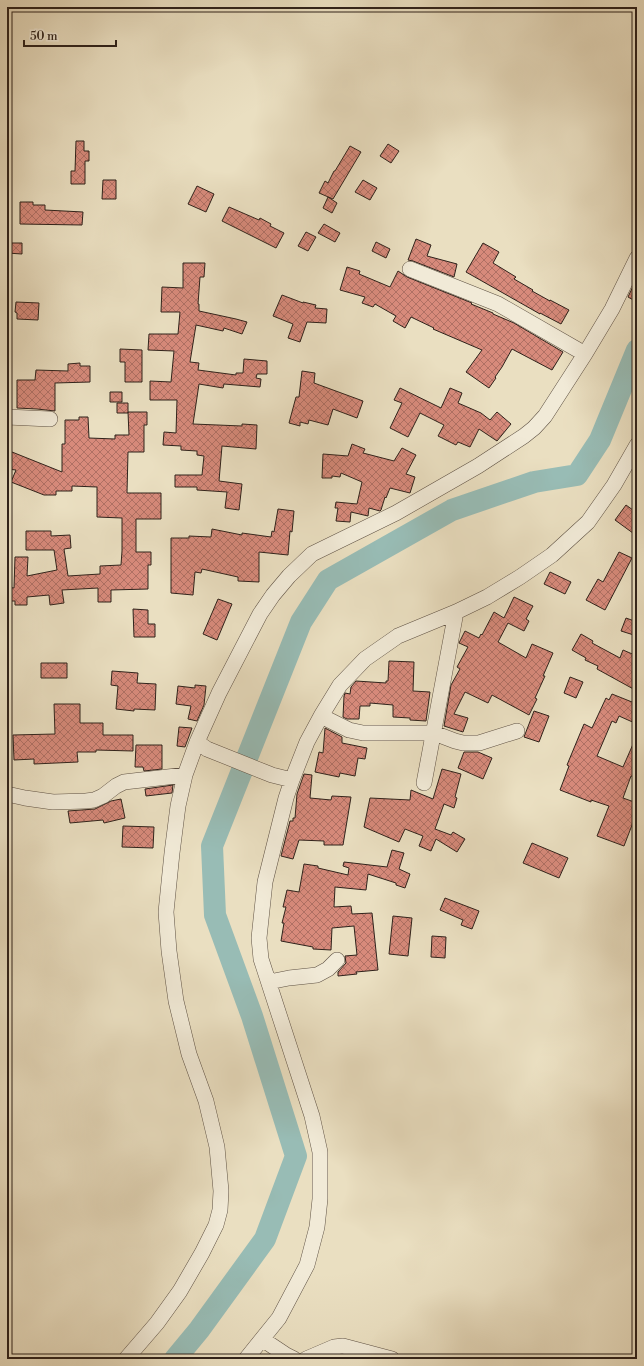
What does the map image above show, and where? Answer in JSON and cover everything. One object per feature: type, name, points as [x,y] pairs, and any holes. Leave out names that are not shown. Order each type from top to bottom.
[{"type":"street","points":[[126,1359],[157,1323],[180,1291],[216,1225],[220,1210],[221,1191],[218,1147],[206,1101],[187,1046],[176,1001],[169,951],[166,912],[168,879],[178,806],[185,776],[202,746],[219,693],[260,614],[289,576],[312,554],[396,514],[478,466],[534,428],[545,416],[585,354],[612,308],[637,258]]},
{"type":"street","points":[[410,269],[498,304],[585,354]]},
{"type":"street","points":[[7,417],[50,419]]},
{"type":"street","points":[[246,1359],[279,1318],[306,1265],[317,1227],[320,1199],[320,1152],[312,1116],[261,959],[259,938],[260,916],[265,882],[292,780],[307,742],[340,685],[366,659],[398,636],[456,612],[487,597],[552,555],[574,536],[588,522],[614,485],[637,445]]},
{"type":"street","points":[[424,783],[456,612]]},
{"type":"street","points":[[321,716],[349,730],[363,732],[434,733],[463,743],[479,742],[517,731]]},
{"type":"street","points":[[202,746],[272,775],[292,780]]},
{"type":"street","points":[[7,794],[53,802],[86,801],[99,798],[124,782],[185,776]]},
{"type":"street","points":[[269,982],[317,975],[328,969],[337,960]]},
{"type":"street","points":[[262,1339],[294,1359]]},
{"type":"street","points":[[306,1359],[334,1347],[343,1346],[392,1359]]},
{"type":"building","points":[[76,141],[84,141],[84,151],[89,151],[89,161],[85,161],[85,184],[71,184],[71,171],[75,171]]},
{"type":"building","points":[[388,144],[399,151],[391,163],[380,156]]},
{"type":"building","points":[[350,146],[361,152],[333,199],[319,193],[325,181],[328,183]]},
{"type":"building","points":[[103,180],[116,180],[116,199],[102,199]]},
{"type":"building","points":[[363,180],[377,188],[370,200],[355,192]]},
{"type":"building","points":[[197,186],[214,194],[206,212],[188,204]]},
{"type":"building","points":[[328,197],[337,203],[332,213],[323,208]]},
{"type":"building","points":[[20,202],[33,202],[33,205],[45,205],[45,210],[83,212],[82,225],[20,224]]},
{"type":"building","points":[[229,207],[259,220],[260,218],[271,224],[270,226],[284,233],[276,248],[222,221]]},
{"type":"building","points":[[324,224],[340,233],[335,242],[318,233]]},
{"type":"building","points":[[306,232],[316,237],[308,251],[298,246]]},
{"type":"building","points":[[416,239],[431,245],[427,256],[457,264],[454,277],[408,260]]},
{"type":"building","points":[[376,242],[390,249],[386,258],[372,251]]},
{"type":"building","points":[[7,243],[22,243],[22,254],[7,253]]},
{"type":"building","points":[[483,243],[499,252],[493,263],[516,277],[514,279],[533,290],[532,291],[569,310],[561,324],[540,314],[466,272]]},
{"type":"building","points":[[183,263],[205,263],[204,277],[200,277],[198,304],[199,311],[247,322],[242,334],[224,328],[223,331],[196,325],[190,362],[199,363],[198,370],[236,375],[236,373],[243,373],[244,359],[267,361],[267,374],[257,374],[256,378],[261,379],[260,387],[224,384],[223,388],[199,384],[193,424],[242,426],[242,424],[257,425],[256,449],[222,446],[219,481],[242,484],[239,510],[225,508],[227,492],[197,490],[197,487],[175,487],[175,475],[202,475],[204,456],[197,455],[197,451],[181,450],[181,446],[163,445],[164,432],[176,433],[177,400],[150,400],[150,381],[171,382],[174,351],[148,350],[149,334],[178,334],[180,312],[161,312],[162,287],[183,288]]},
{"type":"building","points":[[347,267],[360,271],[359,274],[390,287],[398,271],[407,277],[472,303],[471,304],[514,323],[563,352],[552,370],[512,349],[489,388],[466,372],[482,350],[433,329],[434,328],[411,317],[405,328],[393,321],[396,316],[375,304],[373,307],[362,303],[365,297],[340,290]]},
{"type":"building","points":[[637,278],[637,302],[628,297]]},
{"type":"building","points":[[282,295],[303,303],[316,305],[315,308],[327,309],[326,323],[307,322],[300,342],[288,338],[293,324],[273,316]]},
{"type":"building","points":[[16,302],[39,303],[38,320],[17,319],[17,313],[15,312]]},
{"type":"building","points":[[120,349],[142,350],[142,382],[125,382],[125,362],[120,362]]},
{"type":"building","points":[[80,363],[80,366],[90,366],[90,382],[55,383],[55,411],[17,408],[17,380],[35,380],[36,370],[68,371],[68,364]]},
{"type":"building","points":[[302,371],[315,373],[314,383],[363,401],[357,418],[333,409],[328,425],[309,420],[308,424],[300,422],[300,426],[289,423],[296,397],[299,397]]},
{"type":"building","points":[[400,388],[441,408],[450,388],[462,393],[458,403],[481,413],[490,420],[497,412],[511,424],[497,441],[479,429],[470,447],[458,442],[456,445],[438,436],[444,425],[420,413],[408,437],[390,428],[402,403],[394,400]]},
{"type":"building","points":[[110,392],[122,392],[122,402],[110,402]]},
{"type":"building","points":[[117,403],[128,403],[128,413],[117,413]]},
{"type":"building","points":[[128,412],[147,412],[147,425],[144,425],[144,452],[128,452],[127,493],[161,493],[161,519],[136,519],[136,552],[151,552],[151,565],[148,565],[148,589],[111,590],[111,602],[98,602],[98,588],[62,590],[64,603],[50,605],[49,595],[27,597],[27,605],[15,605],[15,601],[7,601],[7,587],[14,588],[15,557],[28,557],[27,576],[57,570],[54,550],[26,550],[26,531],[51,531],[51,536],[70,535],[71,548],[64,549],[68,576],[100,574],[100,566],[121,565],[122,518],[97,517],[97,487],[72,486],[72,491],[56,491],[56,495],[44,495],[11,482],[16,470],[7,469],[7,450],[62,472],[62,444],[65,444],[65,420],[79,420],[79,417],[88,417],[89,438],[115,439],[115,435],[129,435]]},
{"type":"building","points":[[352,444],[365,449],[363,453],[394,461],[402,448],[416,455],[406,474],[415,477],[410,493],[390,488],[380,511],[369,508],[368,516],[351,512],[350,522],[336,521],[338,508],[335,508],[336,502],[357,504],[362,482],[341,473],[340,477],[332,476],[332,478],[322,478],[323,454],[348,456]]},
{"type":"building","points":[[626,505],[637,513],[637,536],[615,520]]},
{"type":"building","points":[[278,509],[294,511],[292,532],[290,531],[288,555],[259,552],[259,582],[238,581],[238,577],[202,569],[201,573],[195,572],[193,595],[171,593],[171,538],[189,538],[189,536],[211,537],[212,529],[242,535],[242,533],[271,537],[272,531],[274,532]]},
{"type":"building","points":[[619,552],[632,558],[605,610],[586,600],[598,579],[603,582]]},
{"type":"building","points":[[550,572],[571,582],[565,594],[544,584]]},
{"type":"building","points":[[514,597],[533,606],[526,619],[529,621],[524,631],[508,623],[498,642],[526,658],[532,644],[553,653],[535,698],[537,699],[529,715],[492,695],[488,703],[465,692],[454,714],[468,718],[463,732],[444,726],[451,685],[460,669],[457,667],[468,647],[459,643],[465,631],[479,638],[494,612],[504,618]]},
{"type":"building","points":[[218,599],[232,604],[217,640],[203,634]]},
{"type":"building","points":[[133,609],[148,610],[148,624],[155,624],[155,637],[134,637]]},
{"type":"building","points":[[626,618],[637,622],[637,636],[621,631]]},
{"type":"building","points":[[581,634],[593,641],[592,643],[620,658],[623,650],[637,656],[637,691],[597,669],[598,666],[585,660],[586,658],[572,650]]},
{"type":"building","points":[[389,661],[414,662],[413,691],[430,692],[426,721],[393,717],[393,705],[370,703],[370,706],[360,706],[359,719],[347,719],[343,717],[345,693],[350,694],[351,687],[356,681],[386,683],[386,681],[388,681]]},
{"type":"building","points":[[41,663],[67,663],[67,678],[41,678]]},
{"type":"building","points":[[112,671],[138,673],[137,683],[156,684],[155,710],[134,709],[134,711],[116,709],[118,686],[111,685]]},
{"type":"building","points":[[570,677],[583,682],[576,698],[564,693]]},
{"type":"building","points":[[195,685],[206,686],[204,705],[197,721],[188,719],[191,706],[176,704],[178,686],[195,688]]},
{"type":"building","points":[[612,694],[637,704],[637,724],[619,716],[616,723],[612,721],[597,756],[623,767],[637,735],[637,778],[631,776],[623,798],[637,803],[637,812],[624,846],[597,836],[609,806],[591,800],[591,802],[560,790],[569,766],[567,765],[584,724],[592,728],[606,698],[609,700]]},
{"type":"building","points":[[54,704],[80,704],[80,723],[103,723],[103,735],[133,735],[133,751],[96,750],[96,752],[77,752],[78,762],[34,764],[34,759],[14,760],[13,735],[55,734]]},
{"type":"building","points":[[534,711],[549,716],[539,742],[524,737]]},
{"type":"building","points":[[179,727],[192,728],[185,747],[177,746]]},
{"type":"building","points":[[325,728],[342,737],[342,743],[367,748],[365,759],[358,758],[355,776],[340,773],[339,777],[315,772],[319,752],[323,753]]},
{"type":"building","points":[[136,745],[162,745],[162,769],[144,771],[143,767],[135,767]]},
{"type":"building","points":[[464,752],[478,752],[492,758],[483,779],[458,768]]},
{"type":"building","points":[[442,769],[461,774],[455,797],[457,798],[454,808],[444,804],[435,829],[451,835],[453,832],[465,839],[457,852],[436,839],[431,851],[419,846],[423,836],[405,829],[399,842],[364,827],[370,798],[410,800],[411,790],[433,799]]},
{"type":"building","points":[[304,774],[312,775],[310,798],[331,800],[332,796],[351,797],[343,845],[324,845],[324,841],[299,840],[293,859],[281,856],[290,821],[293,821],[293,818],[295,818],[297,794]]},
{"type":"building","points":[[173,785],[172,793],[146,796],[145,789]]},
{"type":"building","points":[[121,799],[125,818],[104,823],[103,820],[70,823],[68,811],[95,809],[111,801]]},
{"type":"building","points":[[123,826],[154,827],[153,848],[122,847]]},
{"type":"building","points":[[532,843],[568,858],[559,878],[523,863]]},
{"type":"building","points":[[392,850],[404,853],[399,869],[410,874],[405,888],[396,885],[396,883],[368,874],[366,890],[335,887],[334,907],[351,906],[352,914],[372,913],[378,970],[356,972],[357,974],[338,976],[338,972],[346,963],[345,956],[357,955],[354,926],[332,928],[331,950],[313,949],[313,947],[281,941],[284,923],[282,923],[286,907],[283,907],[287,890],[299,892],[304,864],[318,866],[318,868],[348,875],[349,868],[343,866],[344,862],[387,867]]},
{"type":"building","points":[[445,898],[479,911],[472,929],[461,925],[463,920],[440,910]]},
{"type":"building","points":[[393,916],[412,918],[408,956],[389,954]]},
{"type":"building","points":[[432,936],[446,937],[445,958],[431,957]]},
{"type":"waterway","points":[[175,1359],[199,1330],[265,1239],[296,1156],[252,1016],[215,915],[212,846],[301,622],[328,580],[452,510],[534,482],[577,475],[600,440],[637,350]]}]
